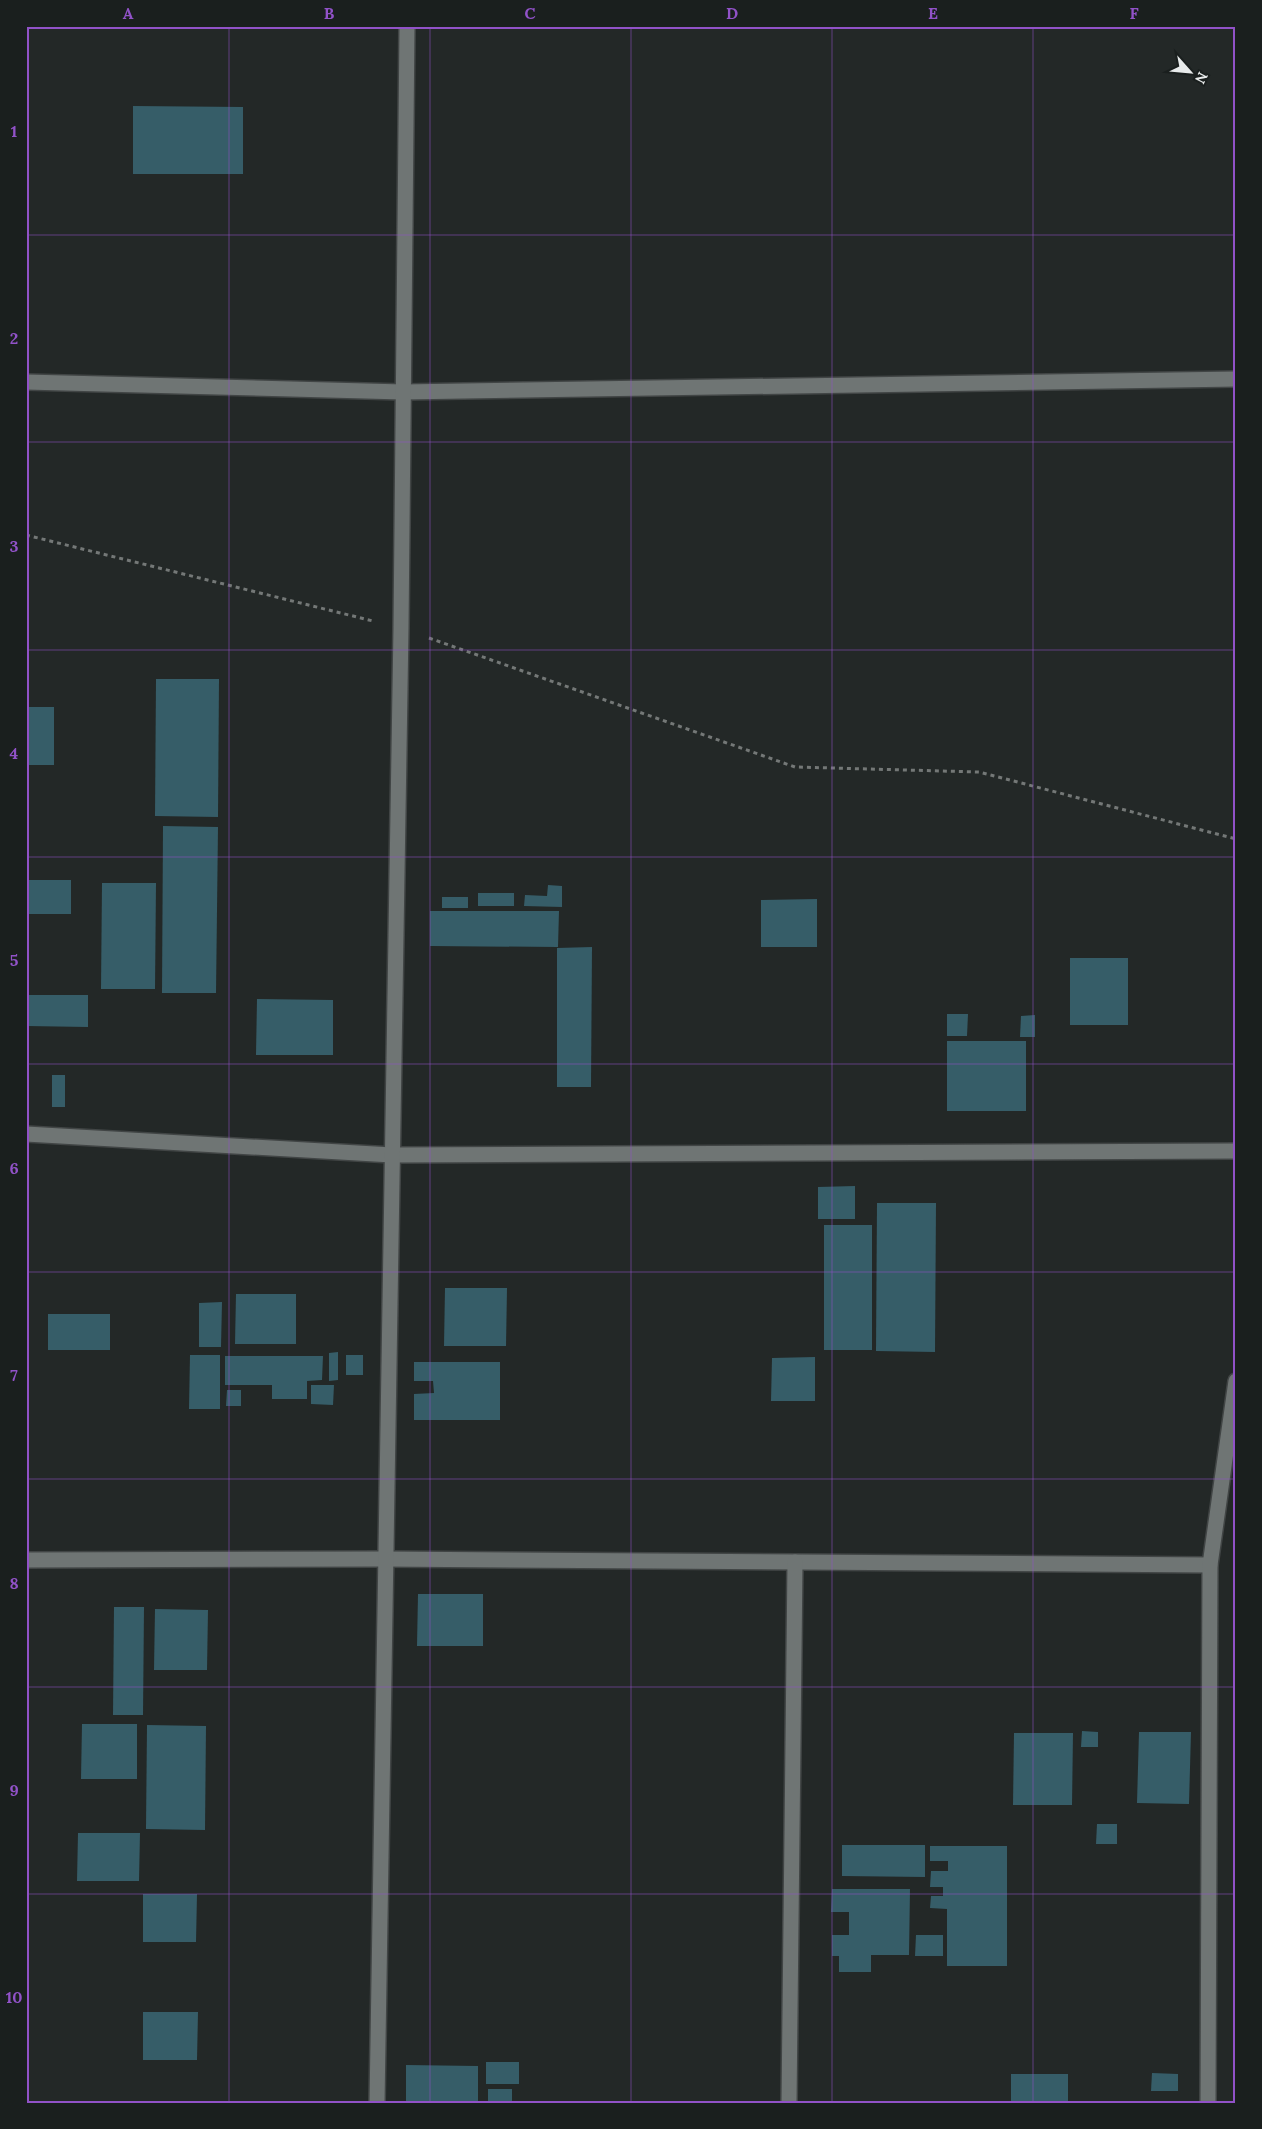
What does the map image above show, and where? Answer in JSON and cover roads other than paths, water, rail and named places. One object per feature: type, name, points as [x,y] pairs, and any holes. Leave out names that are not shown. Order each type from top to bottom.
[{"type":"street","points":[[377,2103],[401,628],[407,26]]},
{"type":"street","points":[[26,382],[403,392],[1236,378]]},
{"type":"street","points":[[26,1134],[392,1155],[1236,1151]]},
{"type":"street","points":[[1208,2103],[1210,1565],[1236,1381]]},
{"type":"street","points":[[26,1560],[385,1559],[1210,1565]]},
{"type":"street","points":[[789,2103],[795,1562]]}]
